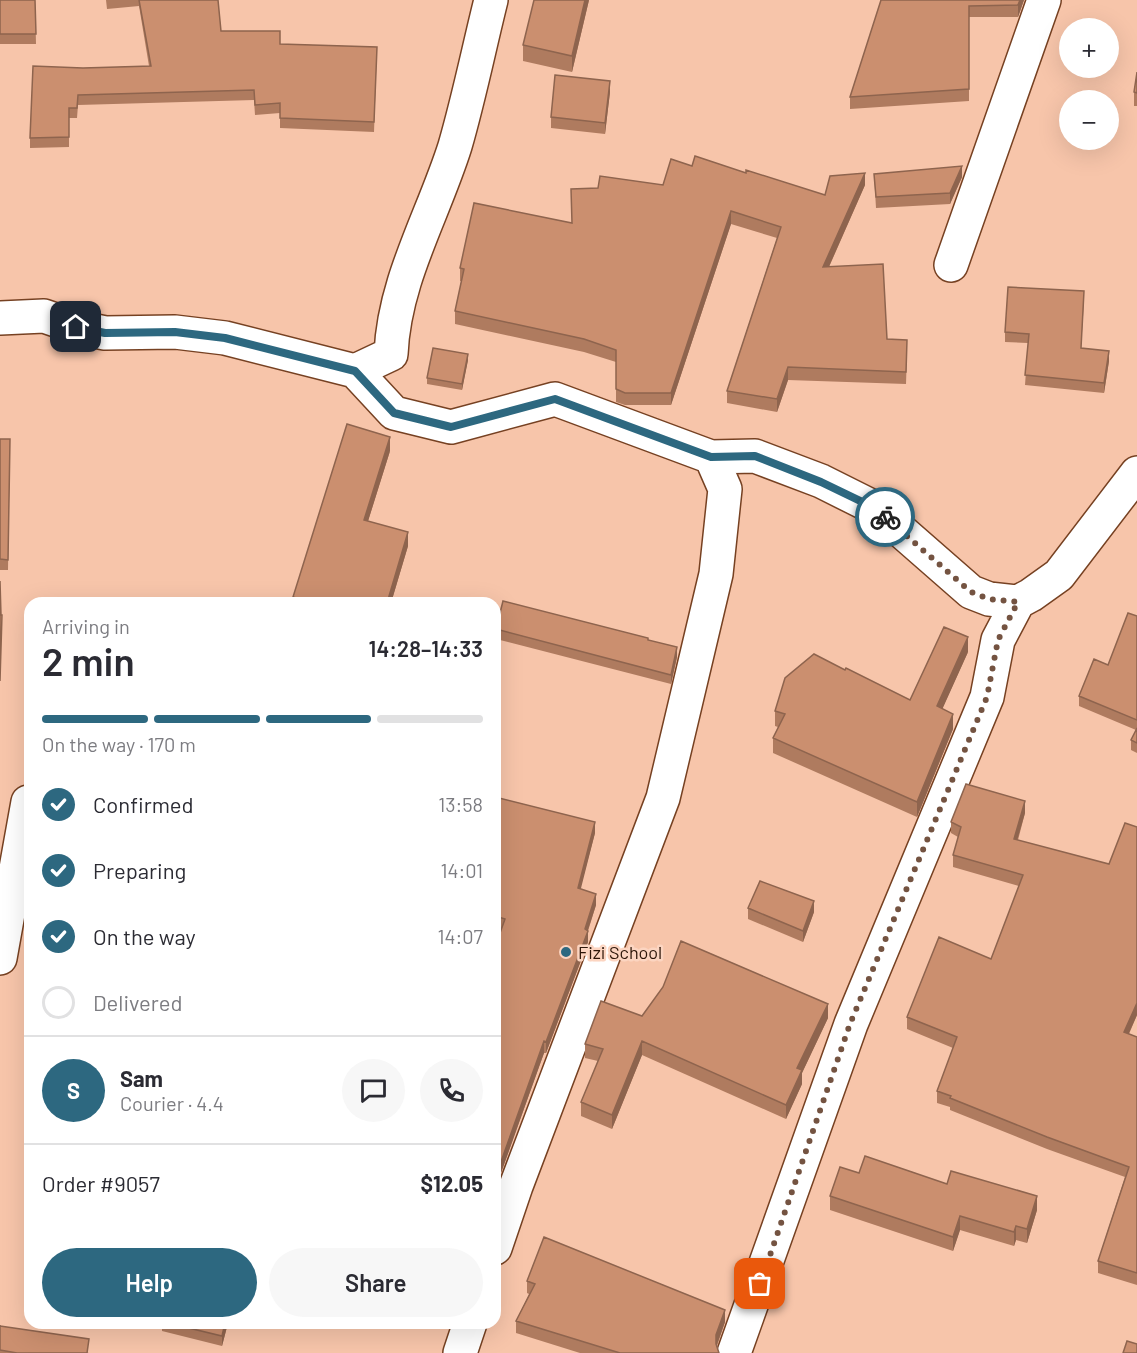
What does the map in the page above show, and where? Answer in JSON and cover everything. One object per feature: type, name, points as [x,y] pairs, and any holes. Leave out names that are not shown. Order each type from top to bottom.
[{"type":"street","points":[[355,371],[391,354],[392,329],[405,278],[454,147],[491,0]]},
{"type":"street","points":[[951,265],[1044,0]]},
{"type":"street","points":[[0,318],[44,316],[76,327],[105,333],[175,332],[225,338],[355,371],[394,413],[451,427],[555,399],[711,457],[755,456],[821,482],[875,508],[971,592],[989,599],[1018,602]]},
{"type":"street","points":[[501,1230],[663,798],[716,574],[725,489],[711,457]]},
{"type":"street","points":[[734,1353],[850,1024],[987,697],[998,640],[1018,602],[1059,575],[1137,473]]},
{"type":"street","points":[[0,958],[24,824]]},
{"type":"street","points":[[460,1353],[468,1329]]},
{"type":"building","points":[[0,0],[35,0],[36,34],[0,34]]},
{"type":"building","points":[[139,0],[218,0],[221,31],[280,31],[280,44],[377,47],[374,122],[280,118],[280,103],[255,105],[254,90],[78,95],[77,108],[69,108],[69,137],[30,138],[33,66],[83,68],[151,66]]},
{"type":"building","points":[[534,0],[585,0],[572,56],[523,45]]},
{"type":"building","points":[[881,0],[1020,0],[1018,5],[969,6],[969,89],[850,97]]},
{"type":"building","points":[[1137,72],[1137,93],[1134,92]]},
{"type":"building","points":[[555,75],[610,81],[605,123],[551,117]]},
{"type":"building","points":[[695,156],[825,195],[830,176],[865,173],[823,267],[883,264],[887,339],[907,340],[906,372],[788,367],[777,399],[727,391],[781,227],[731,211],[671,393],[625,393],[616,389],[616,350],[584,339],[455,311],[464,269],[460,268],[474,203],[572,223],[571,189],[598,188],[600,176],[663,185],[671,159],[692,166]]},
{"type":"building","points":[[962,166],[950,193],[876,197],[874,174]]},
{"type":"building","points":[[1008,287],[1084,291],[1081,348],[1109,351],[1104,383],[1025,375],[1029,334],[1005,332]]},
{"type":"building","points":[[433,348],[468,354],[462,384],[427,378]]},
{"type":"building","points":[[347,424],[390,437],[364,520],[408,532],[389,597],[293,597]]},
{"type":"building","points":[[0,439],[10,439],[8,560],[0,559]]},
{"type":"building","points":[[0,581],[2,615],[0,681]]},
{"type":"building","points":[[503,601],[677,647],[671,675],[501,630]]},
{"type":"building","points":[[1128,613],[1137,616],[1137,720],[1079,696],[1094,659],[1108,665]]},
{"type":"building","points":[[944,627],[968,637],[937,706],[953,714],[917,802],[773,738],[785,714],[775,711],[785,678],[814,654],[910,700]]},
{"type":"building","points":[[1137,728],[1137,743],[1131,740]]},
{"type":"building","points":[[966,784],[1025,801],[1014,839],[1109,864],[1125,823],[1137,827],[1137,1003],[1124,1032],[1137,1037],[1137,1273],[1098,1261],[1129,1167],[1047,1137],[937,1091],[957,1037],[907,1017],[939,937],[991,959],[1023,875],[953,855],[961,827],[951,822]]},
{"type":"building","points":[[501,798],[595,822],[578,888],[596,894],[585,929],[588,931],[546,1042],[544,1041],[501,1162],[501,930],[505,919],[501,918]]},
{"type":"building","points":[[760,881],[814,901],[803,931],[748,908]]},
{"type":"building","points":[[681,941],[828,1004],[797,1068],[802,1070],[786,1105],[642,1041],[612,1115],[581,1102],[603,1049],[585,1044],[601,1001],[642,1016],[663,987]]},
{"type":"building","points":[[865,1156],[947,1184],[951,1171],[1037,1196],[1027,1229],[1016,1226],[1014,1232],[960,1216],[953,1237],[830,1196],[840,1167],[859,1173]]},
{"type":"building","points":[[544,1237],[725,1310],[716,1335],[719,1353],[620,1353],[516,1321],[535,1284],[527,1281]]},
{"type":"building","points":[[0,1326],[89,1339],[87,1353],[17,1353],[0,1350]]},
{"type":"building","points":[[193,1329],[224,1329],[222,1336]]},
{"type":"building","points":[[1127,1341],[1137,1344],[1137,1353],[1123,1353]]},
{"type":"way so far","points":[[760,1284],[850,1024],[987,697],[998,640],[1018,602],[989,599],[971,592],[885,517]]},
{"type":"place","name":"Fizi School","points":[[566,952]]},
{"type":"route","points":[[76,327],[105,333],[175,332],[225,338],[355,371],[394,413],[451,427],[555,399],[711,457],[755,456],[821,482],[875,508],[885,517]]}]
